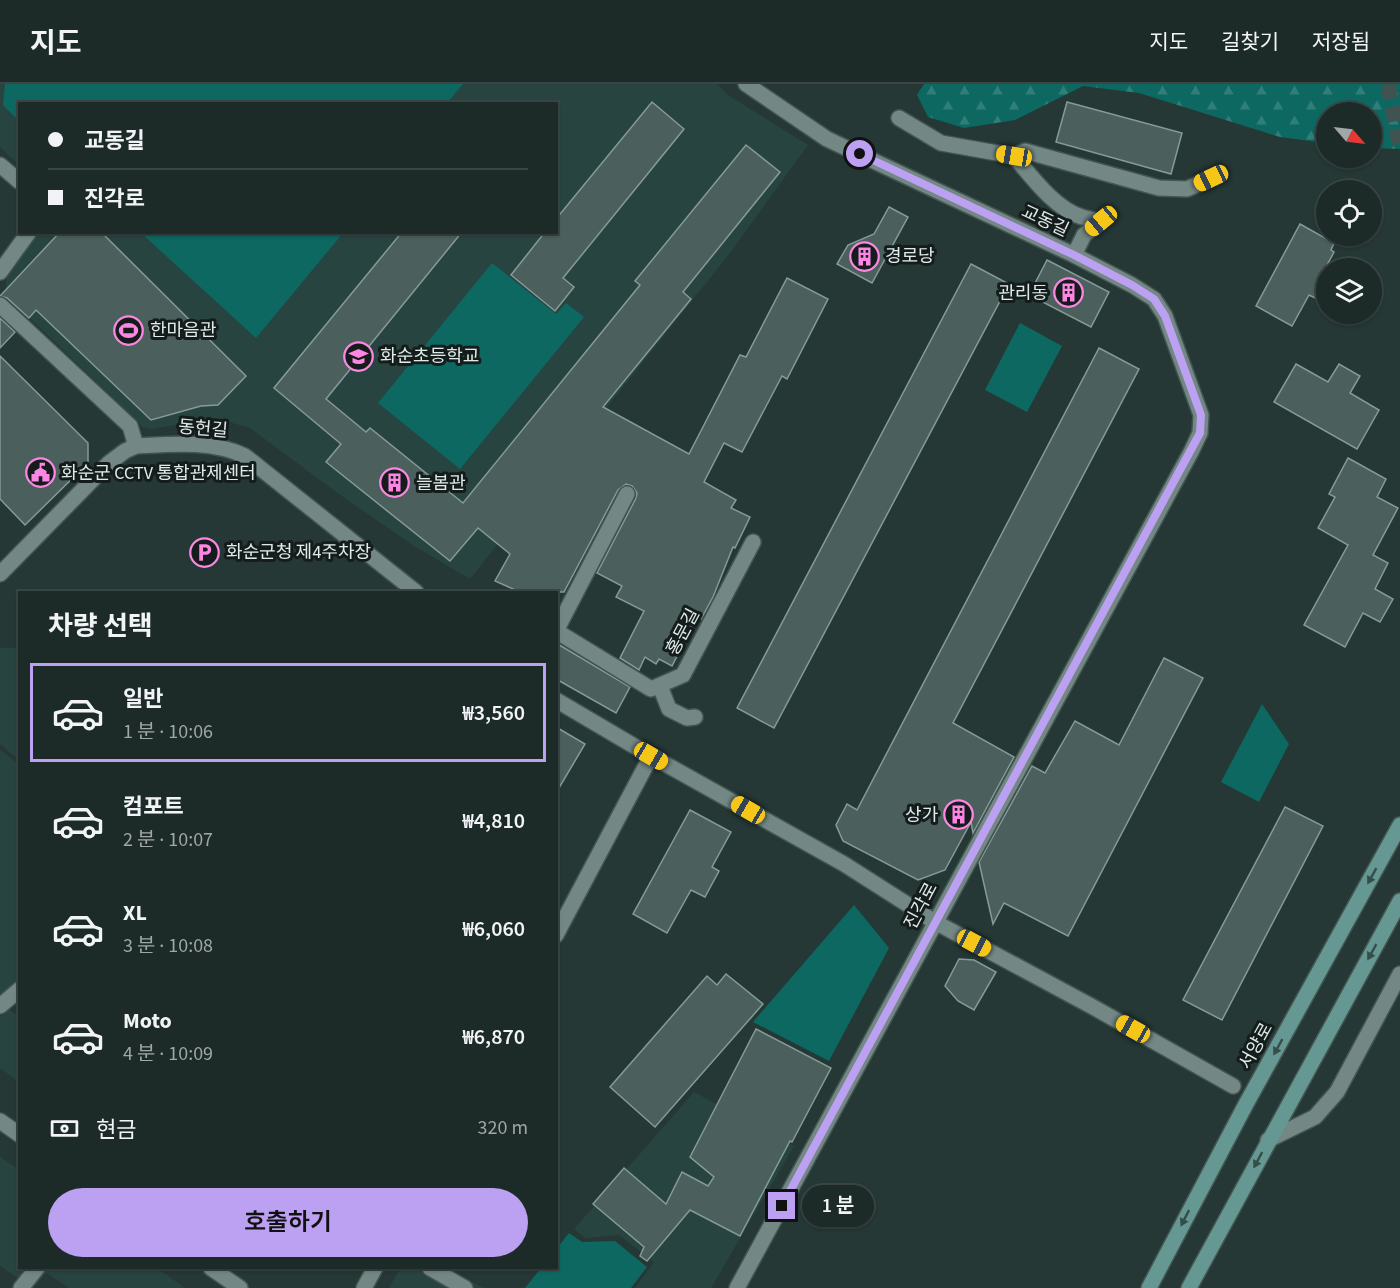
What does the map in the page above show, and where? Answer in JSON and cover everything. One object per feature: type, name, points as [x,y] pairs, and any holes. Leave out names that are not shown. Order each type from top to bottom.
[{"type":"main road","name":"서양로","points":[[1149,1288],[1236,1123],[1400,825]]},
{"type":"main road","points":[[1189,1288],[1400,901]]},
{"type":"street","name":"교동길","points":[[746,84],[827,139],[1074,255],[1154,299],[1165,316],[1201,415],[1200,433],[1141,544]]},
{"type":"street","points":[[899,118],[940,143],[1014,156],[1025,151],[1159,188],[1187,189],[1211,178]]},
{"type":"street","points":[[1014,156],[1044,190],[1065,207],[1083,218],[1101,221],[1084,235],[1074,255]]},
{"type":"street","points":[[0,165],[18,180]]},
{"type":"street","points":[[0,272],[28,234]]},
{"type":"street","points":[[0,305],[130,426],[136,446],[125,450],[109,463],[0,574]]},
{"type":"street","name":"동헌길","points":[[136,446],[214,446],[229,448],[245,456],[415,591]]},
{"type":"street","points":[[558,629],[627,494]]},
{"type":"street","name":"홍문길","points":[[660,686],[683,675],[753,542]]},
{"type":"street","name":"진각로","points":[[737,1288],[1141,544]]},
{"type":"street","points":[[558,632],[644,686],[651,689],[660,686],[669,709],[687,718],[695,717]]},
{"type":"street","points":[[558,701],[844,864],[935,922],[1233,1086]]},
{"type":"street","points":[[558,930],[651,756]]},
{"type":"street","points":[[1268,1140],[1314,1117],[1337,1092],[1400,974]]},
{"type":"street","points":[[0,1006],[18,991]]},
{"type":"street","points":[[0,1121],[18,1134]]},
{"type":"street","points":[[21,1288],[36,1269]]},
{"type":"street","points":[[212,1269],[240,1288]]},
{"type":"street","points":[[364,1288],[374,1269]]},
{"type":"street","points":[[432,1269],[465,1288]]},
{"type":"shaded area","name":"화순초등학교","points":[[0,84],[717,84],[728,95],[808,145],[730,253],[470,579],[414,546],[250,428],[215,418],[152,429],[143,427],[6,295],[6,277],[37,234],[558,234],[558,102],[18,102],[18,164],[0,147]]},
{"type":"shaded area","points":[[0,648],[18,648],[18,759],[0,744]]},
{"type":"shaded area","points":[[0,750],[18,764],[18,981],[0,1000]]},
{"type":"shaded area","points":[[9,1009],[18,1016],[18,1081],[0,1068],[0,1017]]},
{"type":"shaded area","points":[[694,1092],[794,1146],[711,1288],[635,1288],[654,1262],[619,1235],[585,1238],[574,1229]]},
{"type":"shaded area","points":[[0,1157],[18,1169],[18,1269],[158,1269],[185,1288],[69,1288],[46,1273],[33,1288],[0,1266]]},
{"type":"shaded area","points":[[399,1269],[446,1269],[484,1288],[389,1288]]},
{"type":"green space","points":[[5,84],[463,84],[448,102],[18,102],[18,120],[3,105]]},
{"type":"green space","points":[[924,84],[1400,84],[1400,149],[1382,148],[1382,102],[1316,102],[1316,142],[1280,137],[1139,93],[1083,86],[1015,120],[964,128],[928,117],[917,95]]},
{"type":"green space","points":[[142,234],[342,234],[256,338]]},
{"type":"green space","points":[[492,263],[556,314],[566,303],[584,317],[460,469],[378,403]]},
{"type":"green space","points":[[1020,323],[1062,346],[1027,412],[985,390]]},
{"type":"green space","points":[[1262,704],[1289,744],[1259,802],[1221,782]]},
{"type":"green space","points":[[854,905],[889,948],[829,1061],[753,1022]]},
{"type":"green space","points":[[569,1233],[582,1242],[615,1241],[647,1267],[631,1288],[525,1288],[540,1269],[558,1269],[558,1247]]},
{"type":"building","points":[[652,102],[684,129],[563,278],[574,287],[555,311],[511,275],[543,234],[558,234],[558,217]]},
{"type":"building","points":[[1067,102],[1182,133],[1171,174],[1056,142]]},
{"type":"building","points":[[746,145],[780,172],[683,292],[691,299],[603,407],[689,454],[740,355],[746,357],[787,278],[828,299],[787,379],[782,376],[742,452],[724,443],[704,482],[736,500],[731,508],[750,517],[735,548],[733,547],[713,597],[701,619],[697,617],[672,666],[659,659],[656,664],[645,657],[639,670],[620,658],[644,611],[616,597],[622,586],[597,573],[636,498],[637,493],[632,486],[626,484],[618,490],[564,592],[518,591],[495,581],[510,554],[478,528],[450,561],[326,462],[341,444],[274,388],[400,234],[460,234],[326,399],[366,432],[370,428],[463,503],[640,285],[635,281]]},
{"type":"building","name":"경로당","points":[[889,207],[908,217],[872,283],[837,264],[848,245],[874,234]]},
{"type":"building","points":[[1300,224],[1316,233],[1316,246],[1333,246],[1331,250],[1334,252],[1331,258],[1316,258],[1316,298],[1309,295],[1292,326],[1256,306]]},
{"type":"building","name":"한마음관","points":[[58,234],[103,234],[246,376],[218,405],[201,406],[151,420],[36,310],[29,318],[7,298],[0,296]]},
{"type":"building","name":"관리동","points":[[1047,260],[1109,292],[1091,327],[1029,295]]},
{"type":"building","points":[[971,264],[1009,284],[774,728],[737,708]]},
{"type":"building","points":[[0,318],[15,332],[0,348]]},
{"type":"building","points":[[1099,348],[1139,369],[953,723],[1014,757],[973,833],[971,822],[945,870],[918,880],[843,841],[836,825],[847,804],[857,810]]},
{"type":"building","points":[[0,356],[88,443],[88,463],[25,525],[0,499]]},
{"type":"building","points":[[1296,364],[1328,382],[1339,364],[1360,376],[1350,393],[1379,410],[1357,449],[1274,402]]},
{"type":"building","points":[[1348,458],[1386,479],[1377,497],[1398,508],[1373,555],[1388,563],[1375,589],[1393,599],[1380,622],[1363,613],[1345,647],[1304,625],[1348,545],[1318,528],[1335,497],[1329,494]]},
{"type":"building","points":[[558,644],[630,687],[616,713],[558,680]]},
{"type":"building","points":[[1164,658],[1203,678],[1068,936],[1004,903],[993,924],[979,862],[1032,766],[1045,773],[1075,721],[1119,745]]},
{"type":"building","points":[[558,728],[585,744],[558,790]]},
{"type":"building","points":[[1285,807],[1323,826],[1222,1020],[1183,1000]]},
{"type":"building","points":[[690,810],[731,832],[712,867],[719,871],[705,897],[691,890],[667,933],[633,914]]},
{"type":"building","points":[[959,959],[974,960],[996,972],[974,1010],[958,1001],[945,986]]},
{"type":"building","points":[[726,974],[763,1004],[655,1127],[610,1087],[707,976],[717,985]]},
{"type":"building","points":[[756,1029],[831,1068],[740,1236],[690,1210],[647,1261],[640,1256],[644,1247],[593,1204],[624,1168],[666,1204],[682,1172],[708,1186],[714,1177],[690,1157]]},
{"type":"tunnel","points":[[1388,84],[1400,148]]},
{"type":"place","name":"경로당","points":[[864,256]]},
{"type":"place","name":"관리동","points":[[1069,293]]},
{"type":"place","name":"한마음관","points":[[129,330]]},
{"type":"place","name":"화순초등학교","points":[[359,356]]},
{"type":"place","name":"화순군 CCTV 통합관제센터","points":[[40,473]]},
{"type":"place","name":"늘봄관","points":[[395,483]]},
{"type":"place","name":"화순군청 제4주차장","points":[[205,552]]},
{"type":"place","name":"상가","points":[[959,815]]},
{"type":"route","points":[[782,1206],[1200,433],[1201,415],[1165,316],[1154,299],[1074,255],[860,154]]}]
